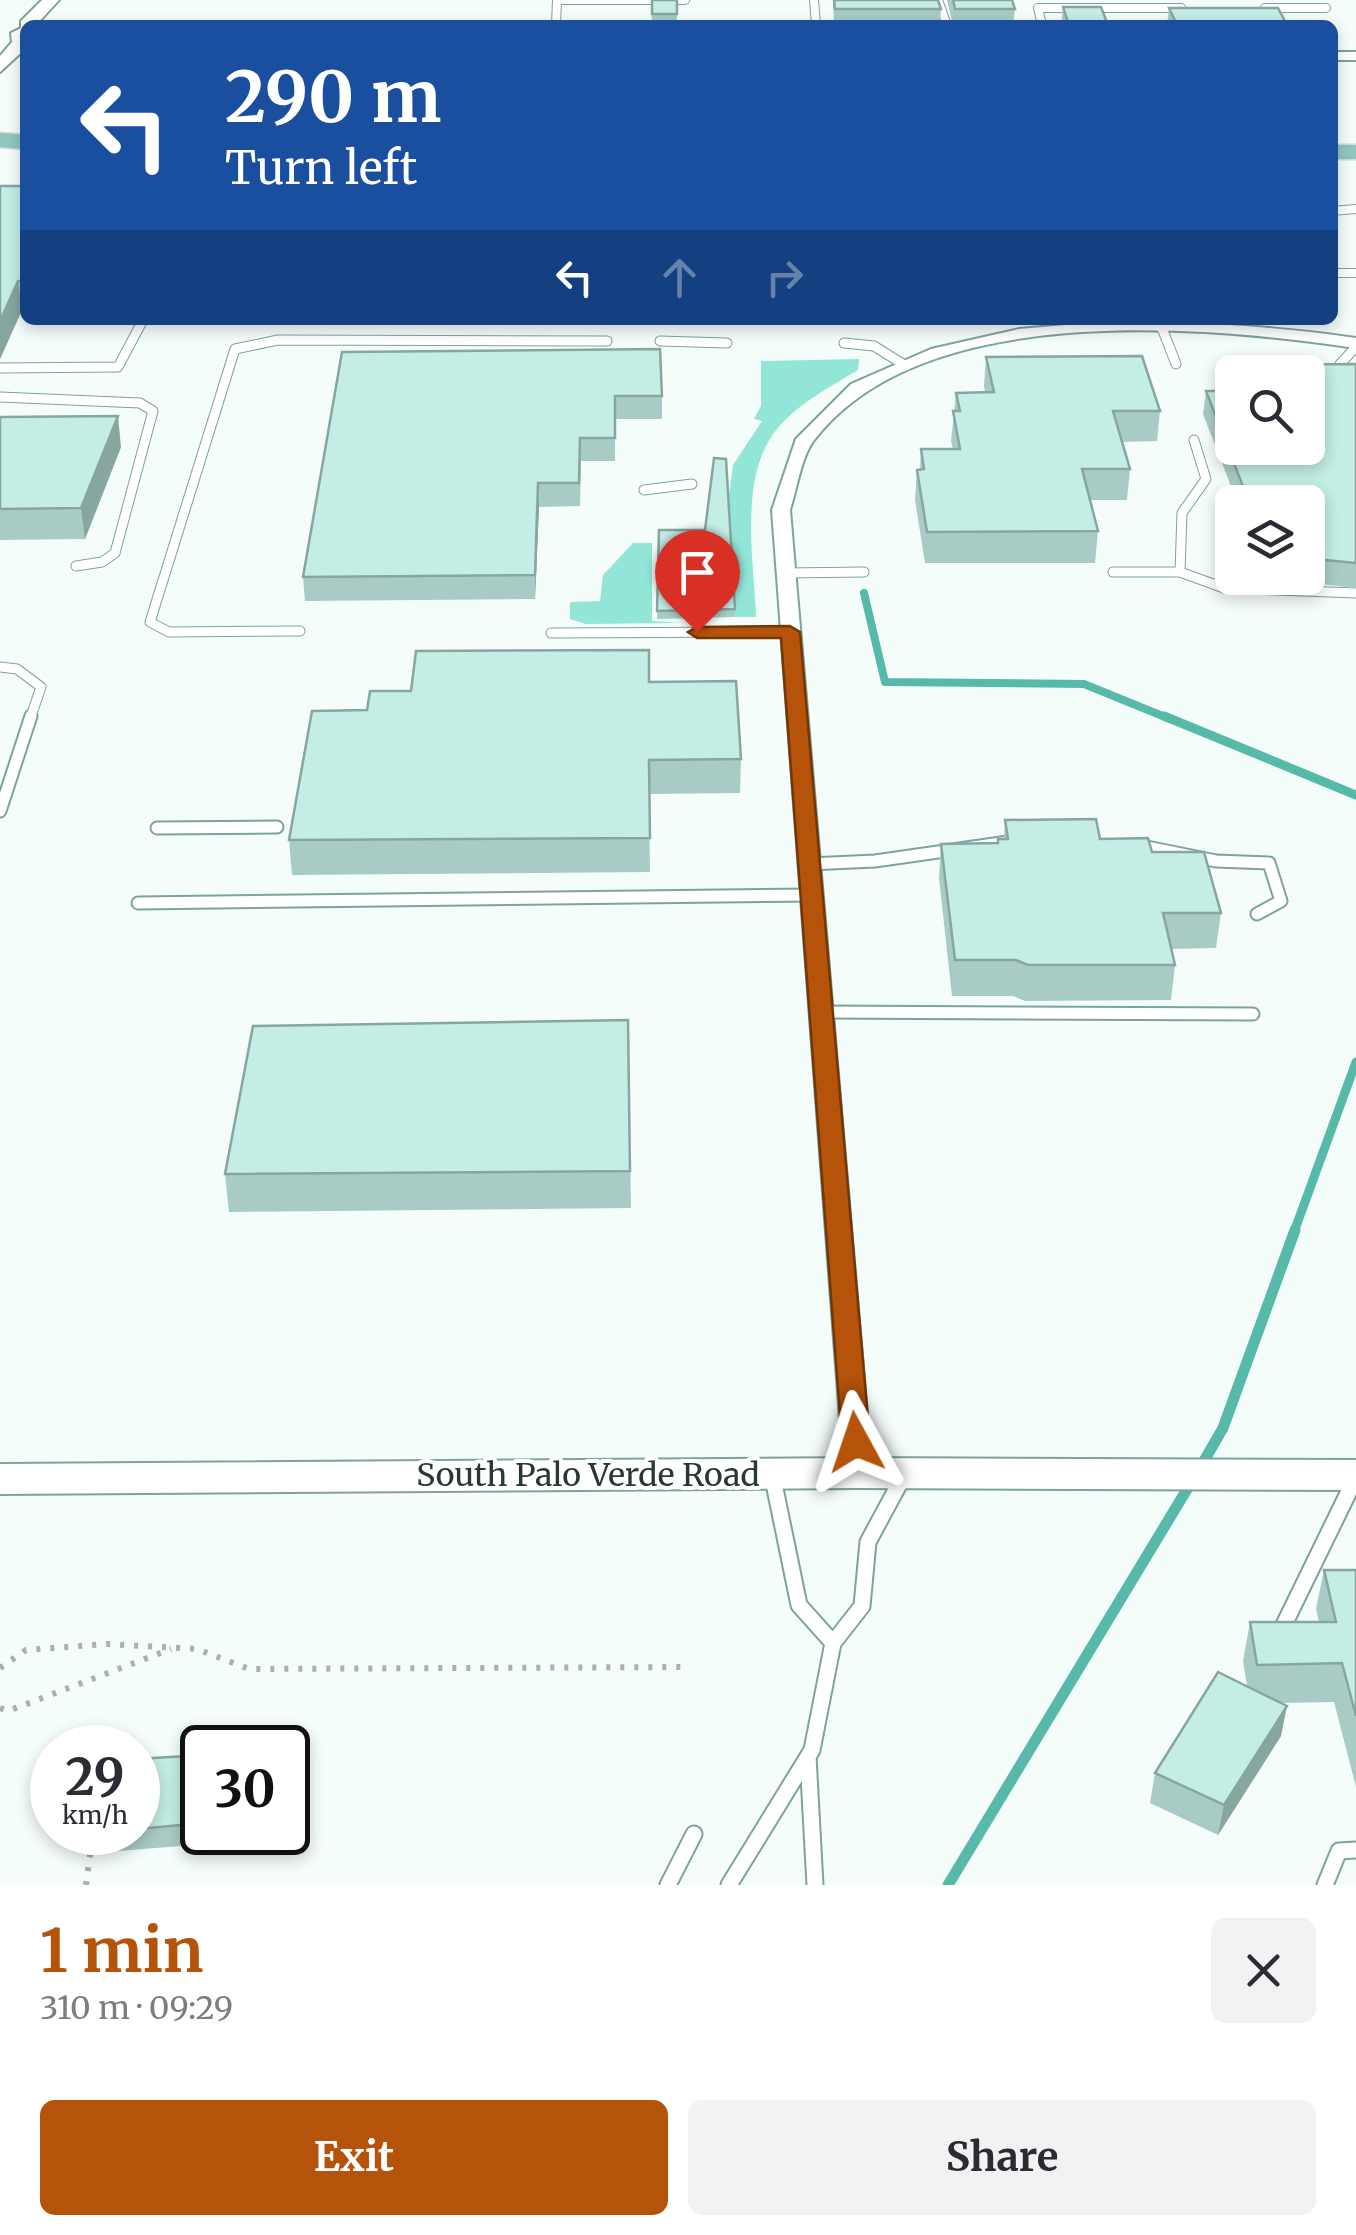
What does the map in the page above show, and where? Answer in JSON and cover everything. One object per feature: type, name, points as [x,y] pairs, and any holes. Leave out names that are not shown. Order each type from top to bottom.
[{"type":"main road","name":"South Palo Verde Road","points":[[0,1480],[858,1473],[1356,1476]]},
{"type":"street","points":[[32,20],[51,0]]},
{"type":"street","points":[[0,67],[20,44]]},
{"type":"street","points":[[858,1473],[780,510],[783,478],[796,447],[843,400],[906,366],[952,350],[1023,334],[1135,325]]},
{"type":"street","points":[[1209,325],[1356,345]]},
{"type":"lane","points":[[556,20],[557,0],[685,0]]},
{"type":"lane","points":[[1041,20],[1038,8],[1191,8]]},
{"type":"lane","points":[[1249,8],[1326,8]]},
{"type":"lane","points":[[1339,273],[1356,273]]},
{"type":"lane","points":[[0,368],[118,367],[140,325]]},
{"type":"lane","points":[[1161,325],[1176,364]]},
{"type":"lane","points":[[300,632],[169,632],[150,622],[236,350],[278,340],[606,341]]},
{"type":"lane","points":[[660,341],[727,343]]},
{"type":"lane","points":[[844,343],[874,346],[906,366]]},
{"type":"lane","points":[[1340,364],[1356,345]]},
{"type":"lane","points":[[0,398],[140,402],[153,411],[114,553],[102,562],[76,566]]},
{"type":"lane","points":[[1180,572],[1182,512],[1206,479],[1194,440]]},
{"type":"lane","points":[[644,490],[692,484]]},
{"type":"lane","points":[[786,572],[864,572]]},
{"type":"lane","points":[[1113,572],[1180,572],[1224,588],[1356,593]]},
{"type":"lane","points":[[551,633],[790,632]]},
{"type":"lane","points":[[0,668],[18,669],[42,686],[0,811]]},
{"type":"lane","points":[[157,828],[277,827]]},
{"type":"lane","points":[[809,864],[875,861],[990,842],[1028,843]]},
{"type":"lane","points":[[1121,845],[1159,846],[1216,861],[1269,863],[1281,901],[1257,914]]},
{"type":"lane","points":[[138,903],[812,895]]},
{"type":"lane","points":[[822,1012],[1253,1014]]},
{"type":"lane","points":[[772,1474],[798,1606],[833,1643]]},
{"type":"lane","points":[[815,1885],[818,1876],[808,1757],[833,1643],[862,1606],[868,1542],[904,1474]]},
{"type":"lane","points":[[1275,1643],[1356,1476]]},
{"type":"lane","points":[[729,1885],[808,1757]]},
{"type":"lane","points":[[668,1885],[694,1834]]},
{"type":"lane","points":[[1324,1885],[1339,1850],[1356,1850]]},
{"type":"path","points":[[0,1668],[26,1650],[107,1644],[196,1649],[250,1669],[680,1667]]},
{"type":"path","points":[[0,1708],[8,1711],[174,1648]]},
{"type":"path","points":[[86,1885],[90,1855]]},
{"type":"green space","points":[[859,359],[858,370],[794,411],[765,449],[757,471],[751,520],[756,617],[734,617],[726,519],[733,465],[762,421],[754,419],[761,406],[761,361]]},
{"type":"green space","points":[[633,543],[652,543],[652,621],[681,623],[586,624],[570,619],[570,602],[600,601],[603,575]]},
{"type":"building","points":[[652,0],[677,0],[677,14],[652,14]]},
{"type":"building","points":[[834,0],[938,0],[941,9],[835,9]]},
{"type":"building","points":[[953,0],[1012,0],[1015,9],[955,9]]},
{"type":"building","points":[[1063,7],[1101,7],[1106,20],[1067,20]]},
{"type":"building","points":[[1169,8],[1278,8],[1284,20],[1175,20]]},
{"type":"building","points":[[0,186],[20,186],[20,281],[0,321]]},
{"type":"building","points":[[660,349],[662,396],[615,396],[615,438],[580,438],[579,483],[538,483],[535,575],[303,577],[342,352]]},
{"type":"building","points":[[1142,356],[1160,411],[1113,411],[1130,469],[1082,469],[1098,531],[927,532],[917,470],[924,469],[921,449],[960,449],[953,411],[960,411],[956,393],[994,392],[986,357]]},
{"type":"building","points":[[1325,364],[1356,364],[1356,563],[1325,560],[1325,485],[1242,485],[1235,465],[1325,465]]},
{"type":"building","points":[[1206,391],[1215,391],[1215,414]]},
{"type":"building","points":[[118,416],[81,508],[0,509],[0,417]]},
{"type":"building","points":[[714,458],[726,459],[735,609],[657,611],[659,530],[705,530]]},
{"type":"building","points":[[649,650],[649,682],[736,681],[741,759],[649,760],[650,838],[289,840],[312,711],[367,710],[370,691],[411,691],[416,651]]},
{"type":"building","points":[[1096,819],[1100,839],[1148,838],[1152,852],[1204,852],[1221,913],[1163,913],[1175,965],[1028,965],[1016,960],[955,960],[941,844],[998,843],[998,839],[1008,839],[1005,820]]},
{"type":"building","points":[[628,1020],[630,1171],[225,1174],[253,1026]]},
{"type":"building","points":[[1324,1570],[1356,1570],[1356,1716],[1342,1663],[1257,1665],[1250,1622],[1336,1622]]},
{"type":"building","points":[[1218,1672],[1287,1706],[1224,1805],[1155,1773]]},
{"type":"building","points":[[180,1756],[180,1825],[160,1827],[160,1758]]},
{"type":"waterway","points":[[864,593],[885,682],[1084,684],[1170,719]]},
{"type":"waterway","points":[[1164,716],[1356,795]]},
{"type":"waterway","points":[[1294,1232],[1356,1062]]},
{"type":"waterway","points":[[1200,1468],[1223,1428],[1295,1230]]},
{"type":"waterway","points":[[948,1885],[1192,1481]]},
{"type":"route","points":[[697,632],[790,632],[856,1442]]}]
